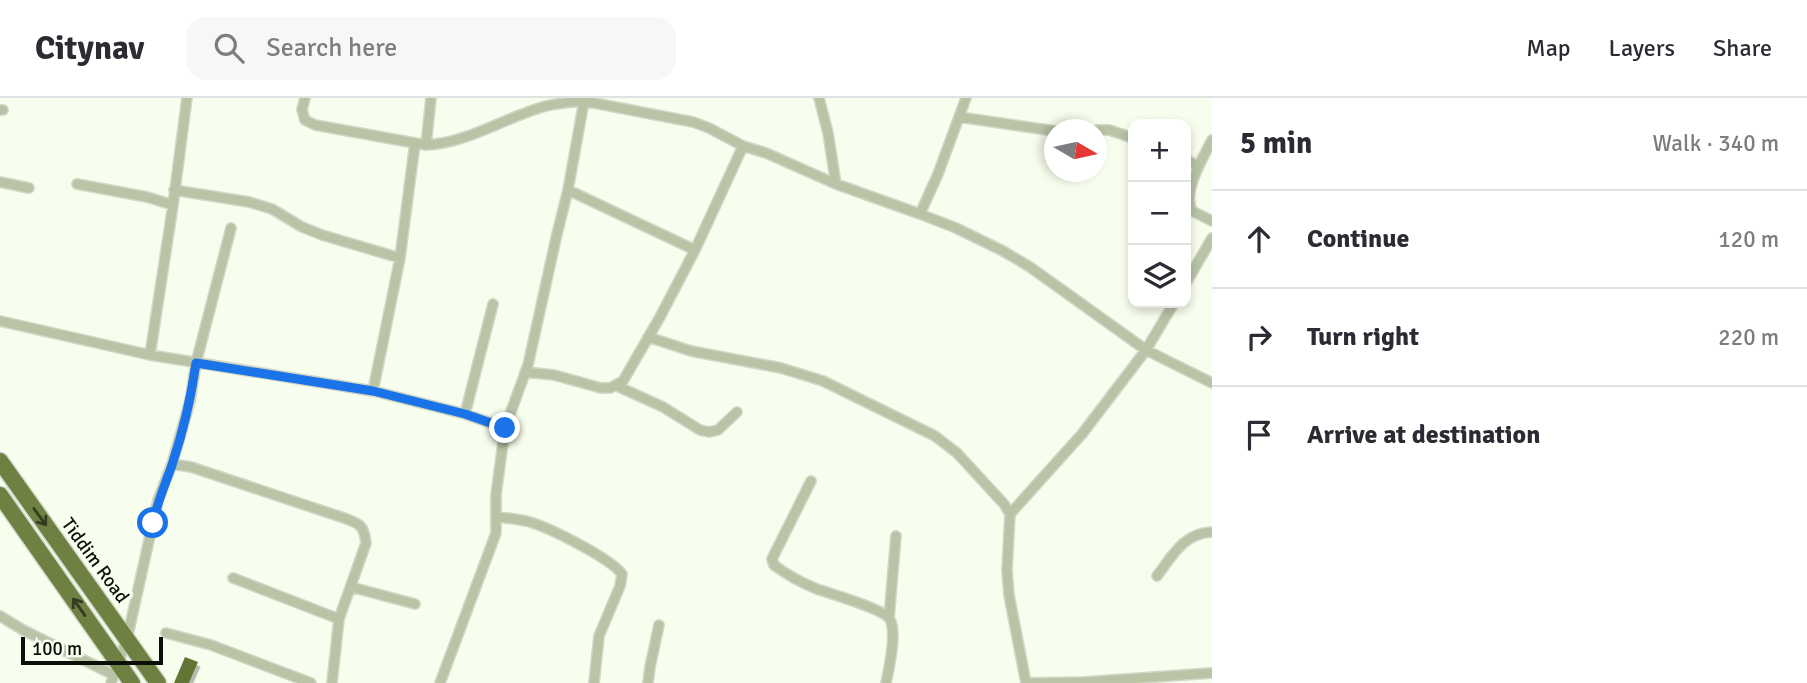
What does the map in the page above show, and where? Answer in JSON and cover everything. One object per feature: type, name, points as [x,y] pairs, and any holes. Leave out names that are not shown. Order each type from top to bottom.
[{"type":"highway","name":"Tiddim Road","points":[[0,461],[158,683]]},
{"type":"highway","points":[[0,495],[114,674],[132,683]]},
{"type":"street","points":[[150,355],[187,98]]},
{"type":"street","points":[[305,98],[302,110],[305,120],[315,125],[426,145],[456,141],[545,106],[566,102],[584,101],[693,122],[743,146],[775,156],[836,184],[920,214],[991,245],[1030,267],[1146,350],[1212,383]]},
{"type":"street","points":[[426,145],[431,98]]},
{"type":"street","points":[[819,98],[836,184]]},
{"type":"street","points":[[920,214],[967,98]]},
{"type":"street","points":[[439,683],[494,541],[496,495],[505,428],[525,372],[568,190],[584,101]]},
{"type":"street","points":[[959,117],[1044,129]]},
{"type":"street","points":[[1107,130],[1128,136]]},
{"type":"street","points":[[1212,141],[1189,194],[1189,206],[1196,214],[1212,221]]},
{"type":"street","points":[[373,391],[400,258],[415,143]]},
{"type":"street","points":[[525,372],[554,375],[601,388],[617,386],[627,376],[695,250],[743,146]]},
{"type":"street","points":[[1191,162],[1199,166]]},
{"type":"street","points":[[0,182],[29,188]]},
{"type":"street","points":[[77,184],[173,205]]},
{"type":"street","points":[[568,190],[695,250]]},
{"type":"street","points":[[174,191],[249,202],[272,209],[302,227],[322,235],[400,258]]},
{"type":"street","points":[[0,616],[114,674],[127,639],[158,500],[172,464],[190,401],[196,363],[231,228]]},
{"type":"street","points":[[1191,275],[1212,239]]},
{"type":"street","points":[[465,414],[492,304]]},
{"type":"street","points":[[1010,514],[1082,434],[1146,350],[1171,308]]},
{"type":"street","points":[[0,321],[150,355],[373,391],[465,414],[505,428]]},
{"type":"street","points":[[648,337],[691,351],[781,368],[823,381],[947,444],[1004,504],[1010,514],[1007,570],[1009,595],[1027,683],[1212,673]]},
{"type":"street","points":[[617,386],[663,407],[700,430],[709,432],[718,430],[737,412]]},
{"type":"street","points":[[172,464],[191,467],[358,523],[365,530],[366,542],[339,620],[332,683]]},
{"type":"street","points":[[811,481],[772,559],[774,565],[814,588],[879,611],[889,618]]},
{"type":"street","points":[[497,517],[520,519],[543,527],[609,561],[622,574],[620,586],[599,636],[594,683]]},
{"type":"street","points":[[1157,576],[1182,541],[1194,534],[1212,531]]},
{"type":"street","points":[[887,683],[893,631],[889,618],[896,536]]},
{"type":"street","points":[[233,578],[339,620]]},
{"type":"street","points":[[351,587],[415,604]]},
{"type":"street","points":[[648,683],[659,625]]},
{"type":"street","points":[[166,633],[211,645],[312,683]]},
{"type":"building","points":[[185,657],[198,662],[189,683],[174,683]]},
{"type":"route","points":[[153,523],[190,401],[196,363],[373,391],[465,414],[505,428]]}]
